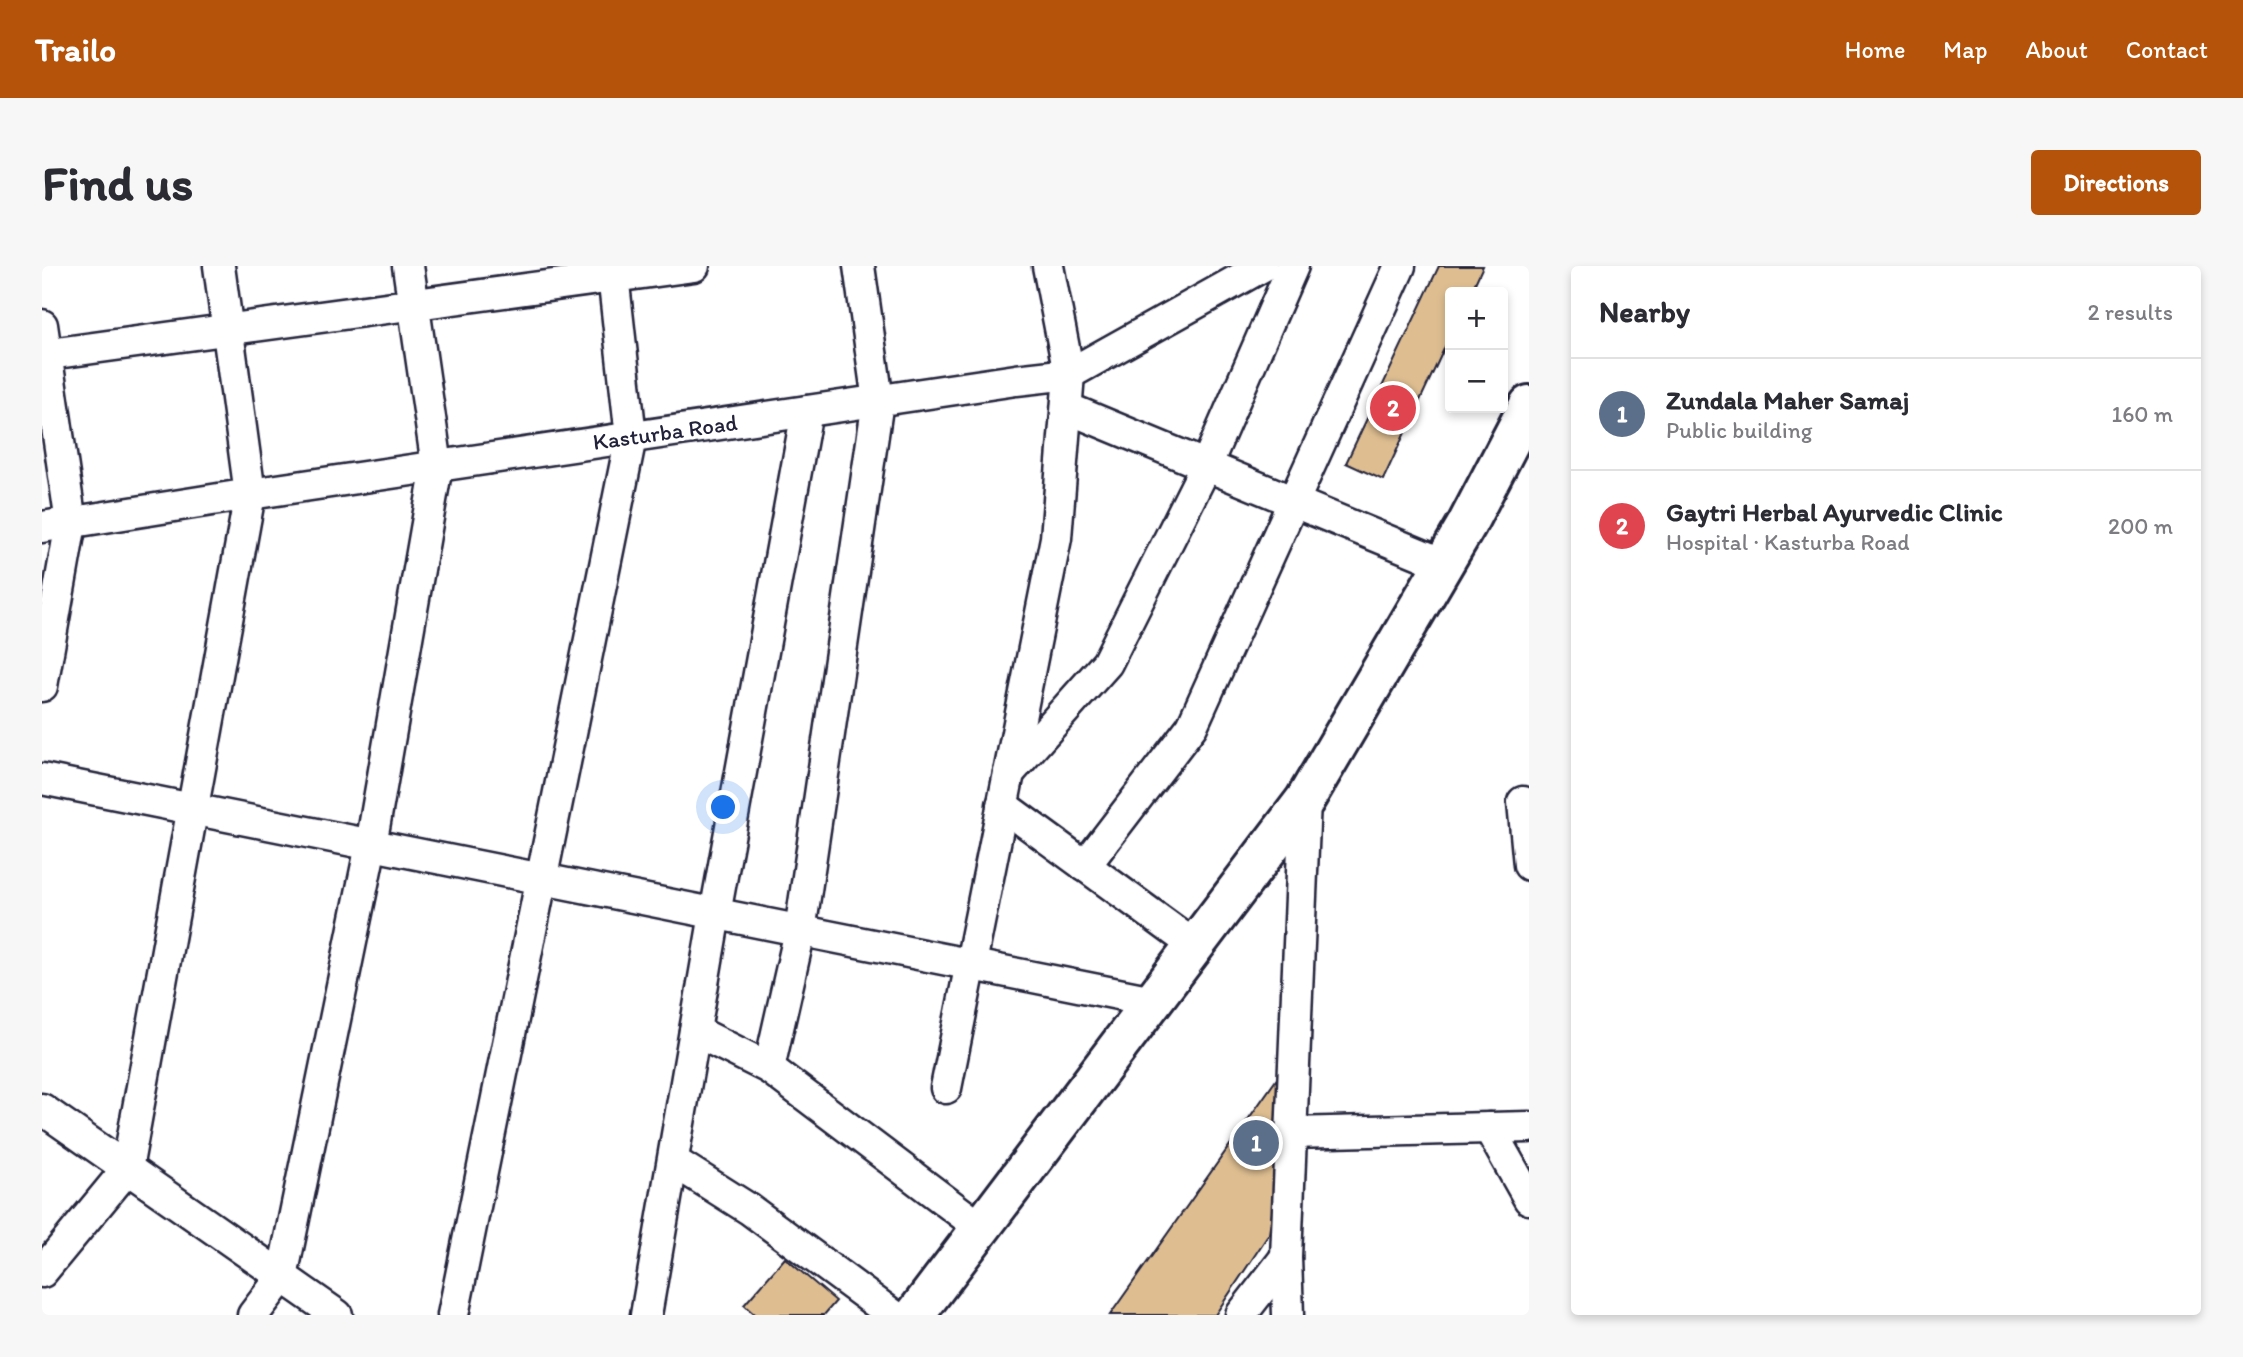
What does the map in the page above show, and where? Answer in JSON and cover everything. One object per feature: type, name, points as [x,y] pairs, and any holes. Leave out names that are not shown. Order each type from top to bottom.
[{"type":"main road","points":[[915,1315],[1306,800],[1467,524],[1529,405]]},
{"type":"street","points":[[42,1272],[127,1169],[250,494],[219,266]]},
{"type":"street","points":[[253,1315],[282,1276],[371,845],[437,466],[408,266]]},
{"type":"street","points":[[44,355],[414,305],[613,272],[694,266]]},
{"type":"street","points":[[769,1068],[800,931],[878,401],[859,266]]},
{"type":"street","points":[[946,1088],[1056,538],[1069,374],[1048,266]]},
{"type":"street","name":"Kasturba Road","points":[[42,527],[631,437],[1069,374],[1264,266]]},
{"type":"street","points":[[1008,773],[1107,663],[1206,466],[1293,266]]},
{"type":"street","points":[[1085,866],[1192,726],[1400,266]]},
{"type":"street","points":[[453,1315],[631,437],[613,272]]},
{"type":"street","points":[[42,325],[44,355],[71,523],[42,685]]},
{"type":"street","points":[[1066,408],[1444,564]]},
{"type":"street","points":[[646,1315],[715,914],[807,411]]},
{"type":"street","points":[[42,779],[1153,1001]]},
{"type":"street","points":[[1288,1315],[1286,1257],[1306,800]]},
{"type":"street","points":[[1523,802],[1529,865]]},
{"type":"street","points":[[1002,805],[1195,946]]},
{"type":"street","points":[[695,1031],[769,1068],[981,1228]]},
{"type":"street","points":[[42,1109],[337,1315]]},
{"type":"street","points":[[1291,1133],[1529,1127]]},
{"type":"street","points":[[1489,1128],[1529,1199]]},
{"type":"street","points":[[673,1161],[749,1209],[893,1315]]},
{"type":"street","points":[[1241,1315],[1286,1257]]},
{"type":"building","points":[[1439,266],[1483,266],[1473,287],[1445,287],[1445,347],[1383,480],[1346,463]]},
{"type":"building","points":[[1295,1053],[1269,1234],[1215,1315],[1110,1315]]},
{"type":"building","points":[[785,1258],[836,1301],[824,1315],[755,1315],[744,1305]]},
{"type":"place","name":"Gaytri Herbal Ayurvedic Clinic","points":[[1393,408]]},
{"type":"place","name":"Zundala Maher Samaj","points":[[1256,1143]]}]
